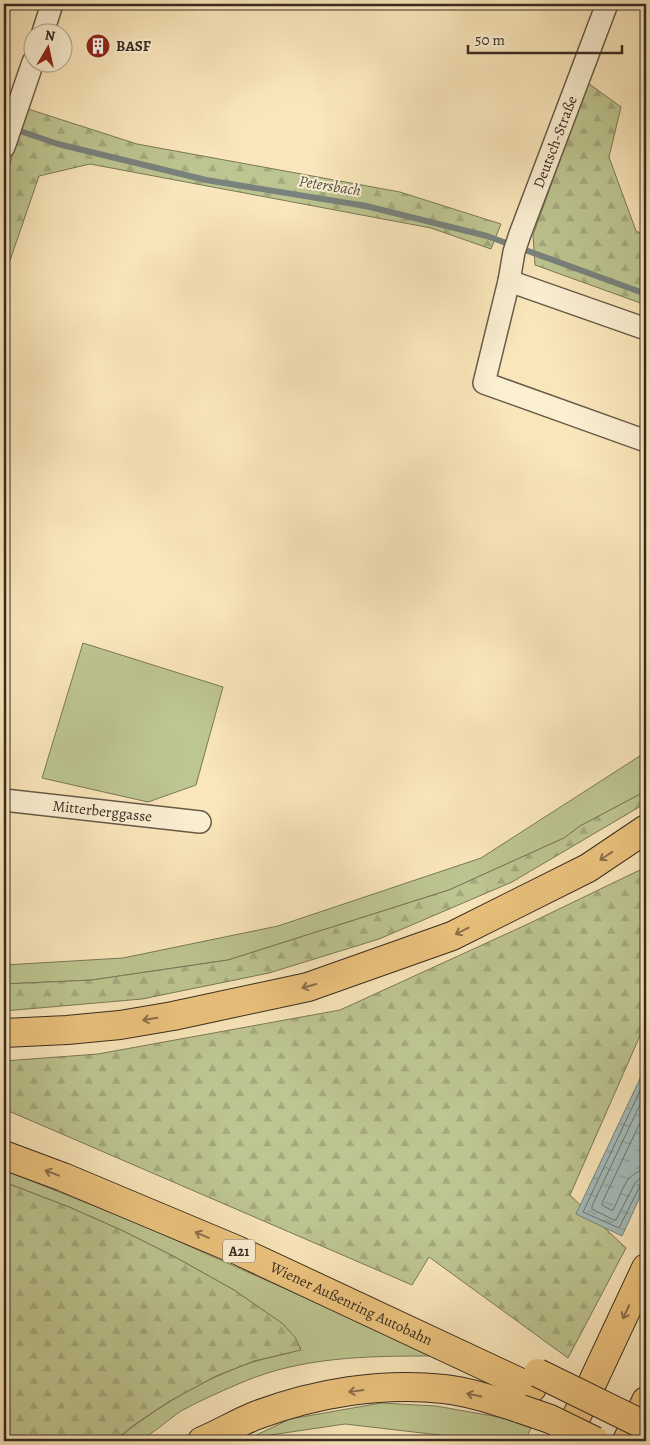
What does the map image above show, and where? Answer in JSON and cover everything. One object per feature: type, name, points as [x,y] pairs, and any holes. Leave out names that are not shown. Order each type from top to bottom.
[{"type":"highway","points":[[4,1033],[120,1025],[173,1016],[308,987],[452,936],[588,868],[646,828]]},
{"type":"highway","name":"Wiener Außenring Autobahn","points":[[4,1155],[63,1177],[237,1250],[469,1358],[530,1390]]},
{"type":"highway","points":[[565,1441],[646,1268]]},
{"type":"highway","points":[[202,1441],[257,1415],[308,1399],[360,1390],[404,1387],[445,1389],[482,1397],[530,1390],[646,1426]]},
{"type":"highway","points":[[530,1390],[550,1419],[595,1441]]},
{"type":"highway","points":[[530,1390],[638,1441]]},
{"type":"highway","points":[[628,1441],[646,1401]]},
{"type":"street","points":[[46,22],[52,4]]},
{"type":"street","name":"Deutsch-Straße","points":[[607,4],[517,243],[484,383],[646,441]]},
{"type":"street","points":[[5,144],[30,72]]},
{"type":"street","points":[[509,282],[646,329]]},
{"type":"street","name":"Mitterberggasse","points":[[4,800],[200,822]]},
{"type":"green space","points":[[588,83],[621,107],[609,157],[636,231],[646,236],[646,305],[535,265],[533,235]]},
{"type":"green space","points":[[25,108],[137,144],[400,192],[501,224],[491,249],[431,228],[90,164],[39,176],[4,278],[4,186]]},
{"type":"green space","points":[[83,643],[223,687],[196,785],[148,802],[42,778]]},
{"type":"green space","points":[[646,752],[646,791],[580,826],[564,838],[449,890],[228,960],[92,980],[4,984],[4,965],[123,958],[278,926],[481,858]]},
{"type":"green space","points":[[646,791],[646,803],[512,882],[379,939],[269,973],[142,999],[4,1011],[4,984],[92,980],[228,960],[449,890],[564,838],[580,826]]},
{"type":"green space","points":[[646,867],[646,1018],[570,1195],[626,1248],[568,1358],[429,1257],[412,1285],[4,1109],[4,1061],[98,1054],[340,1010],[528,924]]},
{"type":"green space","points":[[4,1170],[142,1225],[391,1336],[430,1356],[358,1358],[288,1367],[243,1382],[196,1403],[181,1411],[141,1440],[131,1442],[114,1441],[163,1406],[216,1377],[253,1362],[301,1349],[283,1324],[234,1290],[121,1230],[69,1207],[4,1182]]},
{"type":"green space","points":[[4,1182],[69,1207],[121,1230],[234,1290],[283,1324],[295,1337],[301,1350],[254,1361],[216,1376],[168,1402],[114,1441],[4,1441]]},
{"type":"green space","points":[[381,1403],[436,1406],[504,1418],[531,1428],[525,1441],[482,1441],[345,1424],[250,1438],[290,1419]]},
{"type":"water","points":[[646,1066],[646,1184],[622,1236],[576,1214]]},
{"type":"waterway","name":"Petersbach","points":[[14,129],[58,144],[206,180],[366,206],[487,236],[646,294]]},
{"type":"place","name":"BASF","points":[[98,46]]}]
